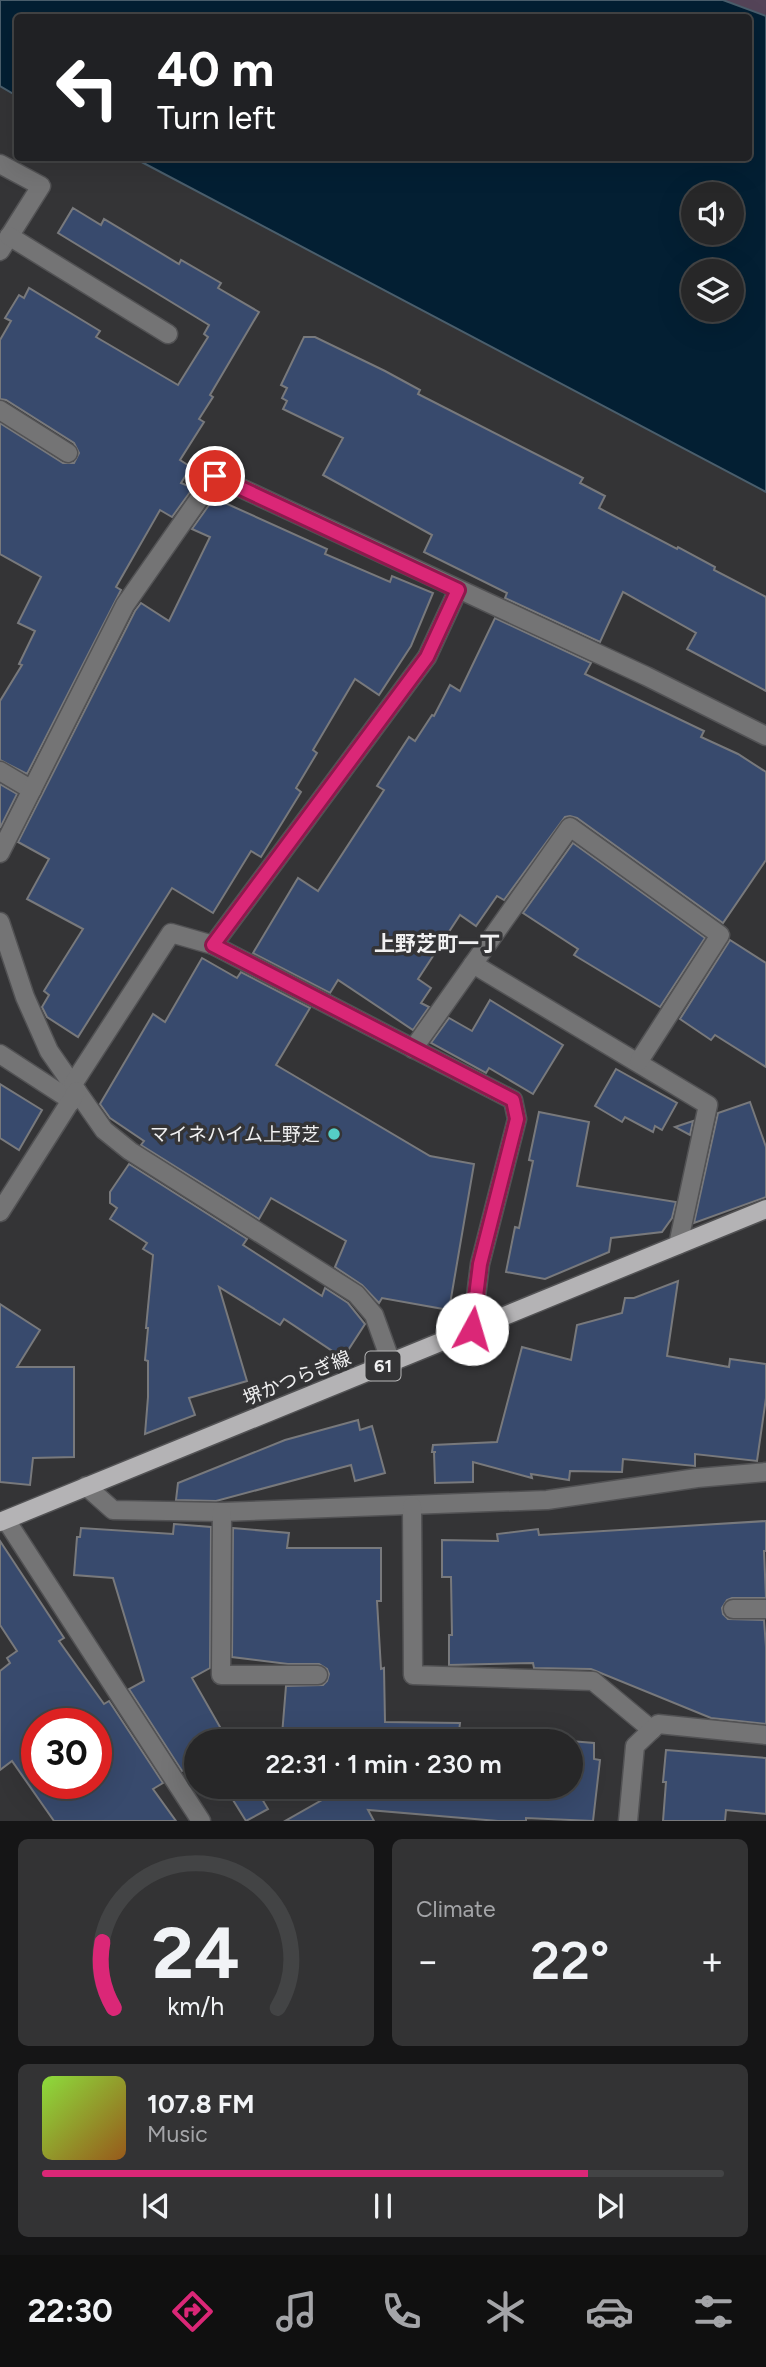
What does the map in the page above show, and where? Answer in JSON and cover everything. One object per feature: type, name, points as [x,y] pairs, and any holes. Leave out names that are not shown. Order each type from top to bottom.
[{"type":"main road","name":"堺かつらぎ線","points":[[3,1521],[766,1209]]},
{"type":"street","points":[[0,164],[41,186],[5,244],[168,334]]},
{"type":"street","points":[[0,410],[68,453]]},
{"type":"street","points":[[0,853],[125,605],[215,476],[646,677],[766,736]]},
{"type":"street","points":[[213,945],[427,657],[458,590]]},
{"type":"street","points":[[0,771],[32,790]]},
{"type":"street","points":[[413,1049],[570,827],[720,935],[639,1061]]},
{"type":"street","points":[[0,922],[25,997],[49,1051],[74,1092],[104,1130],[130,1151],[356,1294],[374,1315],[391,1362]]},
{"type":"street","points":[[0,1212],[171,933],[213,945],[513,1100],[517,1119],[480,1264],[472,1329]]},
{"type":"street","points":[[474,964],[708,1105],[678,1245]]},
{"type":"street","points":[[0,1054],[74,1092]]},
{"type":"street","points":[[86,1486],[113,1510],[222,1512],[547,1500],[696,1478],[766,1472]]},
{"type":"street","points":[[412,1506],[412,1675],[593,1681],[652,1730]]},
{"type":"street","points":[[222,1512],[221,1675],[318,1675]]},
{"type":"street","points":[[3,1521],[201,1821]]},
{"type":"street","points":[[733,1609],[766,1609]]},
{"type":"street","points":[[628,1821],[635,1746],[658,1724],[766,1735]]},
{"type":"shaded area","points":[[723,0],[766,0],[766,16]]},
{"type":"water","points":[[0,0],[723,0],[766,16],[766,492],[140,161],[752,161],[752,14],[14,14],[14,94],[0,86]]},
{"type":"building","points":[[73,208],[101,225],[104,219],[179,264],[181,260],[221,283],[218,288],[259,312],[210,395],[213,397],[199,419],[204,422],[180,460],[191,467],[181,483],[193,488],[172,517],[160,510],[116,587],[121,590],[27,774],[0,760],[0,701],[22,665],[19,664],[35,631],[18,623],[41,577],[0,554],[0,423],[63,463],[74,463],[79,453],[74,443],[6,400],[0,399],[0,340],[11,321],[5,318],[19,295],[24,298],[29,288],[100,331],[96,337],[178,385],[208,337],[204,334],[209,325],[58,233]]},
{"type":"building","points":[[304,337],[315,337],[385,371],[420,390],[418,394],[583,478],[580,483],[605,496],[599,508],[677,549],[678,547],[715,567],[714,570],[766,597],[766,691],[687,649],[696,633],[623,592],[600,642],[505,598],[507,593],[424,552],[432,535],[323,475],[343,438],[283,409],[287,401],[282,398],[287,388],[281,385]]},
{"type":"building","points":[[214,498],[327,549],[325,554],[390,582],[392,576],[433,593],[411,646],[379,695],[355,679],[313,750],[317,753],[296,788],[301,792],[261,857],[251,851],[213,913],[172,888],[78,1037],[47,1017],[42,1007],[49,995],[44,991],[83,929],[27,899],[49,859],[18,842],[135,611],[141,603],[169,621],[210,537],[192,529]]},
{"type":"building","points":[[495,618],[591,663],[585,674],[704,731],[701,737],[738,754],[766,772],[766,860],[723,923],[577,818],[565,817],[504,900],[497,896],[476,926],[460,915],[418,979],[431,988],[421,1003],[429,1007],[413,1030],[338,980],[330,993],[253,953],[298,878],[318,891],[384,790],[377,786],[409,737],[415,741],[432,715],[434,716],[450,685],[460,691]]},
{"type":"building","points":[[0,784],[17,794],[0,828]]},
{"type":"building","points":[[573,843],[705,938],[660,1007],[574,955],[578,949],[523,913]]},
{"type":"building","points":[[730,940],[766,963],[766,1067],[715,1035],[711,1040],[680,1019]]},
{"type":"building","points":[[202,958],[237,978],[241,972],[310,1008],[276,1065],[430,1156],[474,1164],[449,1310],[382,1298],[379,1303],[362,1285],[335,1267],[346,1241],[271,1198],[259,1219],[141,1145],[144,1141],[110,1118],[100,1104],[153,1014],[165,1022]]},
{"type":"building","points":[[490,1000],[563,1045],[533,1094],[489,1068],[486,1073],[431,1043],[449,1018],[472,1031]]},
{"type":"building","points":[[616,1069],[677,1103],[662,1130],[655,1126],[653,1132],[625,1117],[622,1122],[595,1106]]},
{"type":"building","points":[[0,1084],[42,1110],[19,1150],[0,1138]]},
{"type":"building","points":[[750,1102],[766,1147],[766,1197],[694,1223],[718,1113]]},
{"type":"building","points":[[539,1112],[589,1122],[577,1186],[676,1202],[672,1218],[662,1232],[611,1238],[609,1252],[545,1279],[506,1272],[515,1227],[519,1228],[533,1161],[529,1160]]},
{"type":"building","points":[[693,1121],[690,1135],[675,1127]]},
{"type":"building","points":[[129,1164],[247,1239],[243,1245],[322,1296],[325,1288],[348,1303],[365,1324],[343,1358],[284,1319],[280,1325],[219,1287],[247,1381],[189,1398],[195,1415],[145,1434],[148,1397],[146,1328],[153,1255],[143,1249],[147,1243],[110,1219],[117,1208],[110,1203],[110,1192]]},
{"type":"building","points":[[678,1281],[667,1356],[729,1367],[730,1359],[766,1364],[766,1398],[757,1461],[695,1454],[695,1466],[623,1459],[622,1472],[570,1471],[569,1480],[531,1474],[532,1478],[473,1462],[473,1482],[435,1483],[433,1445],[497,1442],[522,1347],[571,1360],[577,1325],[622,1313],[625,1298],[634,1298]]},
{"type":"building","points":[[0,1304],[40,1330],[17,1367],[74,1367],[74,1457],[33,1458],[30,1485],[0,1482]]},
{"type":"building","points":[[358,1420],[360,1430],[372,1426],[385,1473],[355,1481],[351,1465],[216,1501],[176,1500],[178,1483],[285,1440]]},
{"type":"building","points":[[766,1521],[766,1598],[732,1598],[727,1600],[722,1608],[728,1619],[764,1620],[766,1724],[711,1718],[591,1669],[534,1668],[533,1663],[449,1665],[449,1635],[452,1635],[451,1577],[442,1577],[442,1540],[498,1541],[497,1534],[538,1529],[539,1535]]},
{"type":"building","points":[[174,1524],[211,1527],[210,1668],[192,1678],[221,1729],[184,1729],[182,1771],[129,1689],[144,1681],[113,1578],[74,1575],[77,1537],[80,1537],[81,1528],[173,1534]]},
{"type":"building","points":[[233,1528],[289,1533],[287,1548],[381,1548],[381,1601],[377,1601],[381,1669],[384,1668],[385,1722],[460,1723],[459,1729],[282,1729],[286,1686],[323,1685],[329,1674],[327,1669],[319,1664],[288,1664],[232,1657]]},
{"type":"building","points":[[0,1541],[64,1638],[59,1641],[104,1704],[109,1701],[163,1783],[153,1789],[176,1821],[54,1821],[39,1799],[112,1799],[112,1708],[21,1708],[21,1774],[12,1761],[0,1770],[0,1671],[10,1663],[7,1658],[17,1651],[0,1625]]},
{"type":"building","points":[[583,1742],[594,1743],[594,1759],[600,1760],[593,1821],[526,1818],[526,1821],[498,1821],[368,1810],[374,1821],[285,1821],[324,1799],[583,1799]]},
{"type":"building","points":[[666,1750],[766,1758],[766,1814],[726,1810],[725,1821],[663,1821]]},
{"type":"building","points":[[232,1799],[262,1799],[268,1809],[246,1821]]},
{"type":"place","name":"マイネハイム上野芝","points":[[334,1134]]},
{"type":"district","name":"上野芝町一丁","points":[[437,943]]},
{"type":"route","points":[[215,476],[458,590],[427,657],[213,945],[513,1100],[517,1119],[480,1264],[472,1329]]}]
